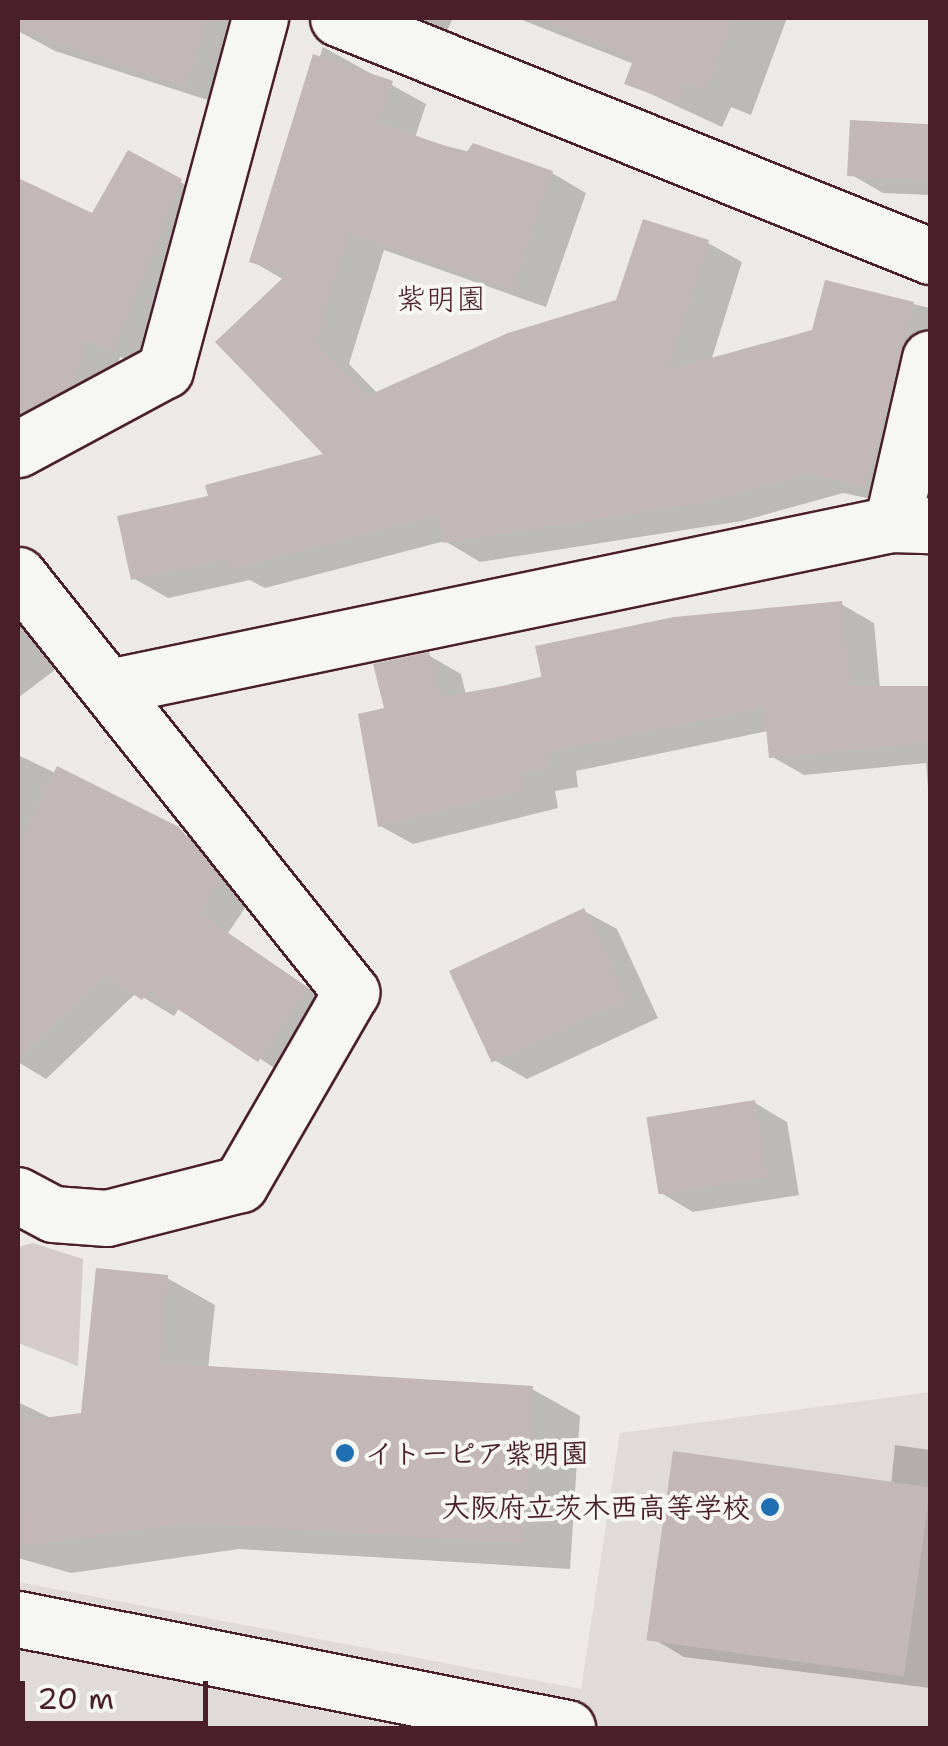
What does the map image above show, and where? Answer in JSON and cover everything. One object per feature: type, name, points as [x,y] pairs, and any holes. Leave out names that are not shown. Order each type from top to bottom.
[{"type":"street","points":[[18,449],[165,370],[260,18]]},
{"type":"street","points":[[338,18],[930,256]]},
{"type":"street","points":[[110,687],[911,525],[930,358]]},
{"type":"street","points":[[18,575],[352,992],[240,1184],[107,1218],[53,1214],[18,1195]]},
{"type":"street","points":[[18,1619],[567,1728]]},
{"type":"shaded area","points":[[33,1243],[83,1259],[78,1366],[18,1343],[18,1247]]},
{"type":"shaded area","name":"大阪府立茨木西高等学校","points":[[930,1392],[930,1728],[18,1728],[18,1582],[581,1689],[620,1433]]},
{"type":"building","points":[[18,18],[207,18],[185,87],[18,29]]},
{"type":"building","points":[[539,18],[733,18],[705,91],[685,83],[677,103],[624,84],[634,58]]},
{"type":"building","points":[[313,54],[393,81],[379,123],[466,153],[473,143],[553,171],[511,290],[349,233],[315,343],[367,396],[508,333],[616,300],[643,219],[709,240],[668,370],[812,330],[825,280],[914,302],[866,487],[807,474],[706,502],[443,543],[439,515],[228,570],[225,559],[131,580],[117,516],[208,496],[205,485],[323,454],[215,342],[287,274],[249,262]]},
{"type":"building","points":[[850,120],[930,124],[927,180],[847,176]]},
{"type":"building","points":[[128,150],[182,179],[113,352],[88,341],[73,384],[18,414],[18,178],[92,213]]},
{"type":"building","points":[[842,601],[850,686],[930,686],[930,742],[769,758],[764,707],[544,753],[547,769],[523,773],[526,790],[378,827],[358,714],[384,708],[373,664],[429,652],[440,697],[542,679],[535,646],[674,617]]},
{"type":"building","points":[[57,766],[179,827],[221,879],[199,913],[308,988],[258,1062],[149,990],[142,1000],[105,976],[18,1059],[18,845]]},
{"type":"building","points":[[584,908],[627,1000],[492,1063],[449,971]]},
{"type":"building","points":[[755,1100],[767,1177],[659,1194],[646,1117]]},
{"type":"building","name":"イトーピア紫明園","points":[[96,1268],[168,1275],[159,1363],[533,1386],[523,1543],[190,1523],[21,1546],[20,1421],[81,1413]]},
{"type":"building","points":[[673,1451],[930,1487],[904,1676],[646,1640]]},
{"type":"place","name":"イトーピア紫明園","points":[[345,1453]]},
{"type":"place","name":"大阪府立茨木西高等学校","points":[[770,1507]]},
{"type":"district","name":"紫明園","points":[[441,299]]}]
